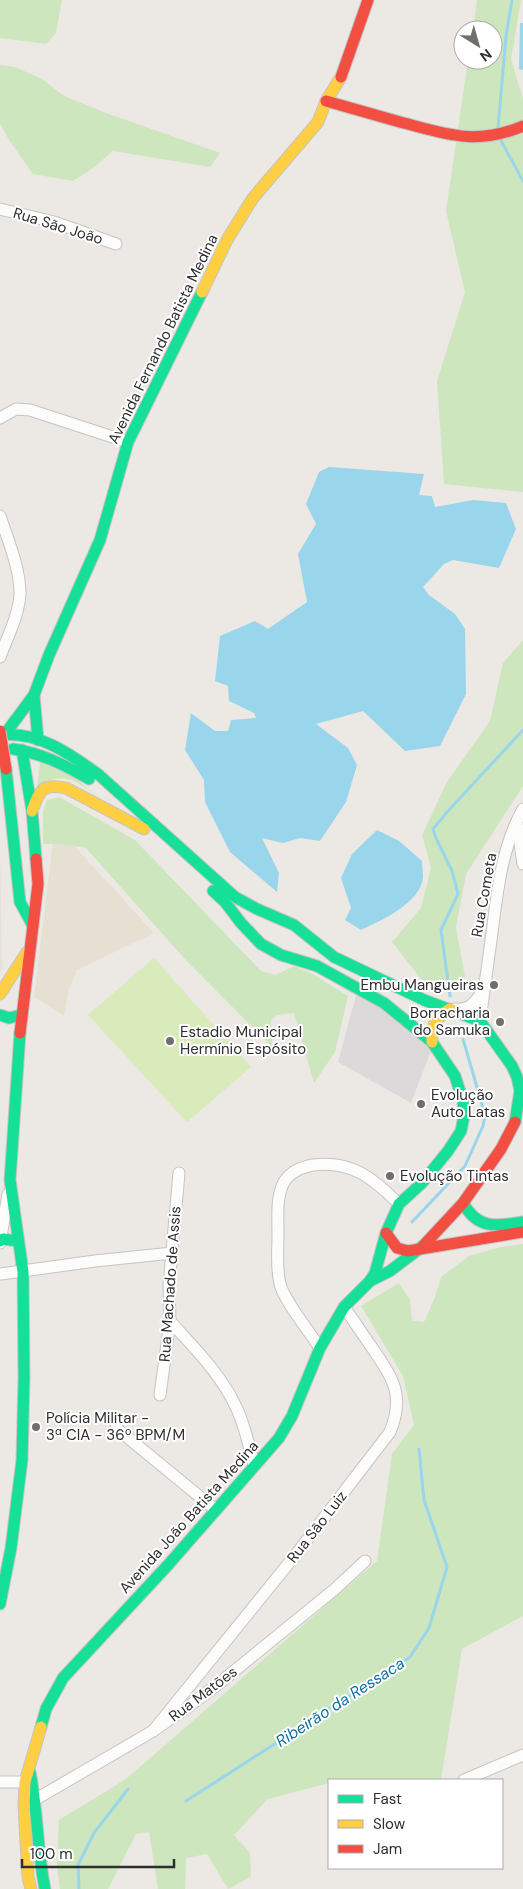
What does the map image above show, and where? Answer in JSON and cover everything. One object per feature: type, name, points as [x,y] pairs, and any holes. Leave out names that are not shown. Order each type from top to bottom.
[{"type":"main road","name":"Avenida Fernando Batista Medina","points":[[2,733],[34,695],[49,655],[100,540],[128,442],[227,240],[253,198],[318,122],[326,101],[344,72],[368,0]]},
{"type":"main road","points":[[326,101],[452,136],[468,138],[504,134],[523,126]]},
{"type":"main road","name":"Avenida Fernando Batista Medina","points":[[34,695],[38,740]]},
{"type":"main road","points":[[32,924],[20,902],[2,733],[20,734],[68,753],[99,775],[235,897],[294,924],[334,957],[424,1000],[480,1021],[512,1066],[520,1091],[519,1104],[513,1128],[501,1149],[463,1202],[470,1214],[485,1225],[523,1222]]},
{"type":"main road","points":[[0,749],[22,750],[49,758],[90,780],[225,902],[252,936],[261,944],[280,956],[316,966],[384,1003],[432,1042],[455,1076],[463,1100],[464,1116],[461,1131],[448,1151],[422,1183],[399,1204],[386,1233],[392,1243],[400,1250],[418,1251]]},
{"type":"main road","points":[[0,1604],[11,1548],[22,1460],[24,1377],[23,1272],[10,1180],[21,1015],[38,884],[32,810],[22,750]]},
{"type":"main road","points":[[32,810],[40,793],[46,786],[59,785],[144,829]]},
{"type":"main road","points":[[20,902],[38,884]]},
{"type":"main road","points":[[280,956],[294,952],[299,944],[294,924]]},
{"type":"main road","points":[[2,990],[29,949]]},
{"type":"main road","points":[[2,990],[12,986],[23,998]]},
{"type":"main road","points":[[432,1042],[432,1023],[450,1009]]},
{"type":"main road","points":[[0,1015],[9,1018],[21,1015]]},
{"type":"main road","name":"Avenida João Batista Medina","points":[[27,1783],[46,1709],[63,1678],[168,1565],[286,1428],[320,1348],[344,1307],[370,1282],[418,1251],[463,1202]]},
{"type":"main road","name":"Avenida João Batista Medina","points":[[418,1251],[523,1232]]},
{"type":"main road","name":"Avenida João Batista Medina","points":[[370,1282],[375,1273],[386,1233]]},
{"type":"main road","points":[[0,1242],[3,1239],[18,1241]]},
{"type":"main road","points":[[27,1783],[24,1806],[28,1877],[31,1889]]},
{"type":"main road","points":[[27,1783],[45,1889]]},
{"type":"street","name":"Rua São João","points":[[0,209],[54,222],[116,244]]},
{"type":"street","points":[[0,418],[16,409],[30,410],[128,442]]},
{"type":"street","points":[[0,516],[16,569],[20,594],[17,609],[0,657]]},
{"type":"street","name":"Rua Cometa","points":[[480,1021],[499,878],[516,821],[523,810]]},
{"type":"street","points":[[516,821],[523,864]]},
{"type":"street","points":[[450,1009],[464,1010],[473,1004],[484,990]]},
{"type":"street","points":[[320,1348],[285,1297],[280,1286],[278,1274],[278,1209],[280,1193],[284,1182],[292,1173],[305,1166],[327,1163],[350,1168],[380,1185],[399,1204]]},
{"type":"street","name":"Rua Machado de Assis","points":[[160,1395],[170,1321],[169,1285],[179,1173]]},
{"type":"street","points":[[0,1242],[10,1180]]},
{"type":"street","points":[[0,1274],[172,1253]]},
{"type":"street","name":"Rua São Luiz","points":[[153,1731],[293,1559],[390,1432],[397,1416],[397,1396],[392,1378],[344,1307]]},
{"type":"street","points":[[170,1321],[213,1369],[227,1389],[237,1407],[245,1429],[254,1466]]},
{"type":"street","points":[[116,1428],[216,1510]]},
{"type":"street","name":"Rua Matões","points":[[27,1783],[153,1731],[217,1685],[335,1589],[365,1561]]},
{"type":"street","points":[[466,1779],[523,1755]]},
{"type":"street","points":[[0,1782],[27,1783]]},
{"type":"shaded area","points":[[55,825],[154,933],[77,970],[69,989],[64,1016],[34,997]]},
{"type":"shaded area","points":[[0,853],[2,969],[0,972]]},
{"type":"shaded area","points":[[357,992],[394,1012],[431,1051],[411,1103],[338,1062]]},
{"type":"green space","points":[[0,0],[62,0],[56,33],[46,44],[0,38]]},
{"type":"green space","points":[[477,0],[521,0],[511,59],[523,99],[523,492],[444,484],[437,381],[465,292],[446,211],[467,70],[503,70],[503,20],[474,20]]},
{"type":"green space","points":[[0,65],[15,67],[42,79],[64,96],[106,113],[220,153],[210,167],[113,151],[93,168],[73,181],[33,174],[9,140],[0,123]]},
{"type":"green space","points":[[523,640],[523,786],[466,874],[456,927],[465,977],[445,990],[422,980],[392,942],[421,908],[431,868],[422,835],[447,782],[490,721],[503,663]]},
{"type":"green space","points":[[40,762],[76,778],[99,799],[84,787],[63,778],[46,782],[37,788]]},
{"type":"green space","points":[[59,797],[135,840],[261,971],[276,975],[294,966],[311,973],[348,996],[335,1052],[314,1083],[294,1013],[277,1015],[271,1020],[272,1047],[183,957],[86,848],[62,844],[43,844],[43,811],[47,800]]},
{"type":"green space","name":"Estadio Municipal Hermínio Espósito","points":[[154,958],[251,1067],[187,1122],[88,1015]]},
{"type":"green space","points":[[523,1244],[523,1616],[462,1649],[441,1779],[328,1779],[328,1783],[268,1799],[234,1835],[250,1853],[251,1877],[228,1889],[207,1854],[186,1858],[185,1889],[158,1889],[149,1832],[136,1834],[108,1889],[60,1889],[57,1867],[59,1820],[126,1779],[377,1561],[392,1454],[414,1425],[403,1376],[361,1306],[399,1283],[410,1300],[412,1321],[424,1322],[441,1277],[469,1256],[501,1247]]},
{"type":"water","points":[[520,23],[523,23],[523,70],[519,69]]},
{"type":"water","points":[[329,467],[424,474],[419,495],[432,496],[435,507],[473,500],[506,503],[516,529],[499,568],[453,560],[444,564],[423,587],[429,595],[455,614],[465,629],[466,694],[440,746],[405,751],[363,711],[316,724],[348,748],[357,765],[346,802],[320,841],[300,838],[283,843],[262,838],[279,873],[277,892],[230,852],[205,802],[204,780],[185,750],[191,713],[215,731],[228,731],[231,720],[256,718],[254,713],[229,701],[228,686],[215,681],[220,636],[255,621],[268,629],[307,602],[298,554],[316,524],[306,504],[319,472]]},
{"type":"water","points":[[377,830],[399,841],[422,861],[423,877],[421,886],[408,903],[389,916],[361,930],[345,920],[351,908],[341,878],[352,854]]},
{"type":"waterway","points":[[498,128],[506,36],[512,0]]},
{"type":"waterway","points":[[500,139],[523,181]]},
{"type":"waterway","points":[[450,996],[441,930],[458,894],[452,871],[433,829],[523,730]]},
{"type":"waterway","points":[[412,1222],[465,1166],[483,1126],[485,1115],[463,1039]]},
{"type":"waterway","name":"Ribeirão da Ressaca","points":[[186,1801],[410,1657],[429,1628],[447,1567],[424,1500],[419,1449]]},
{"type":"waterway","points":[[79,1889],[78,1865],[94,1833],[128,1789]]},
{"type":"traffic: fast","points":[[5,734],[34,695],[49,655],[100,540],[128,442],[202,292]]},
{"type":"traffic: fast","points":[[34,695],[38,740]]},
{"type":"traffic: fast","points":[[0,735],[27,736],[40,740],[76,759],[99,775],[235,897],[294,925],[334,957],[424,1000],[480,1021],[512,1066],[517,1077],[520,1091],[515,1122]]},
{"type":"traffic: fast","points":[[13,749],[33,753],[52,760],[89,779]]},
{"type":"traffic: fast","points":[[22,750],[32,811],[36,859]]},
{"type":"traffic: fast","points":[[6,769],[20,902],[32,924]]},
{"type":"traffic: fast","points":[[213,891],[225,902],[241,923],[261,944],[281,955],[317,966],[384,1003],[432,1042],[455,1076],[463,1101],[464,1116],[461,1131],[448,1151],[422,1183],[399,1204],[386,1233],[375,1273],[370,1281]]},
{"type":"traffic: fast","points":[[0,1015],[9,1018],[21,1015]]},
{"type":"traffic: fast","points":[[0,1604],[11,1548],[22,1460],[24,1377],[23,1272],[10,1180],[20,1033]]},
{"type":"traffic: fast","points":[[463,1203],[469,1212],[481,1222],[496,1225],[523,1222]]},
{"type":"traffic: fast","points":[[0,1241],[3,1239],[18,1241]]},
{"type":"traffic: fast","points":[[41,1727],[46,1709],[63,1678],[168,1565],[279,1438],[292,1416],[320,1348],[344,1307],[370,1281],[390,1271],[423,1246]]},
{"type":"traffic: fast","points":[[30,1772],[45,1889]]},
{"type":"traffic: slow","points":[[202,292],[227,240],[253,198],[318,122],[326,101],[341,77]]},
{"type":"traffic: slow","points":[[32,811],[37,798],[43,790],[52,787],[66,788],[144,829]]},
{"type":"traffic: slow","points":[[0,994],[27,952]]},
{"type":"traffic: slow","points":[[432,1042],[432,1031],[435,1022],[450,1009]]},
{"type":"traffic: slow","points":[[31,1889],[28,1877],[24,1806],[25,1782],[41,1727]]},
{"type":"traffic: jam","points":[[341,77],[368,0]]},
{"type":"traffic: jam","points":[[326,101],[400,122],[461,136],[490,136],[523,126]]},
{"type":"traffic: jam","points":[[0,731],[6,769]]},
{"type":"traffic: jam","points":[[20,1033],[38,884],[36,859]]},
{"type":"traffic: jam","points":[[423,1246],[463,1203],[501,1149],[515,1122]]},
{"type":"traffic: jam","points":[[386,1233],[397,1248],[408,1251],[523,1232]]},
{"type":"place","name":"Embu Mangueiras","points":[[494,985]]},
{"type":"place","name":"Borracharia do Samuka","points":[[500,1022]]},
{"type":"place","name":"Estadio Municipal Hermínio Espósito","points":[[170,1041]]},
{"type":"place","name":"Evolução Auto Latas","points":[[421,1104]]},
{"type":"place","name":"Evolução Tintas","points":[[390,1176]]},
{"type":"place","name":"Polícia Militar - 3ª CIA - 36º BPM/M","points":[[36,1427]]}]
